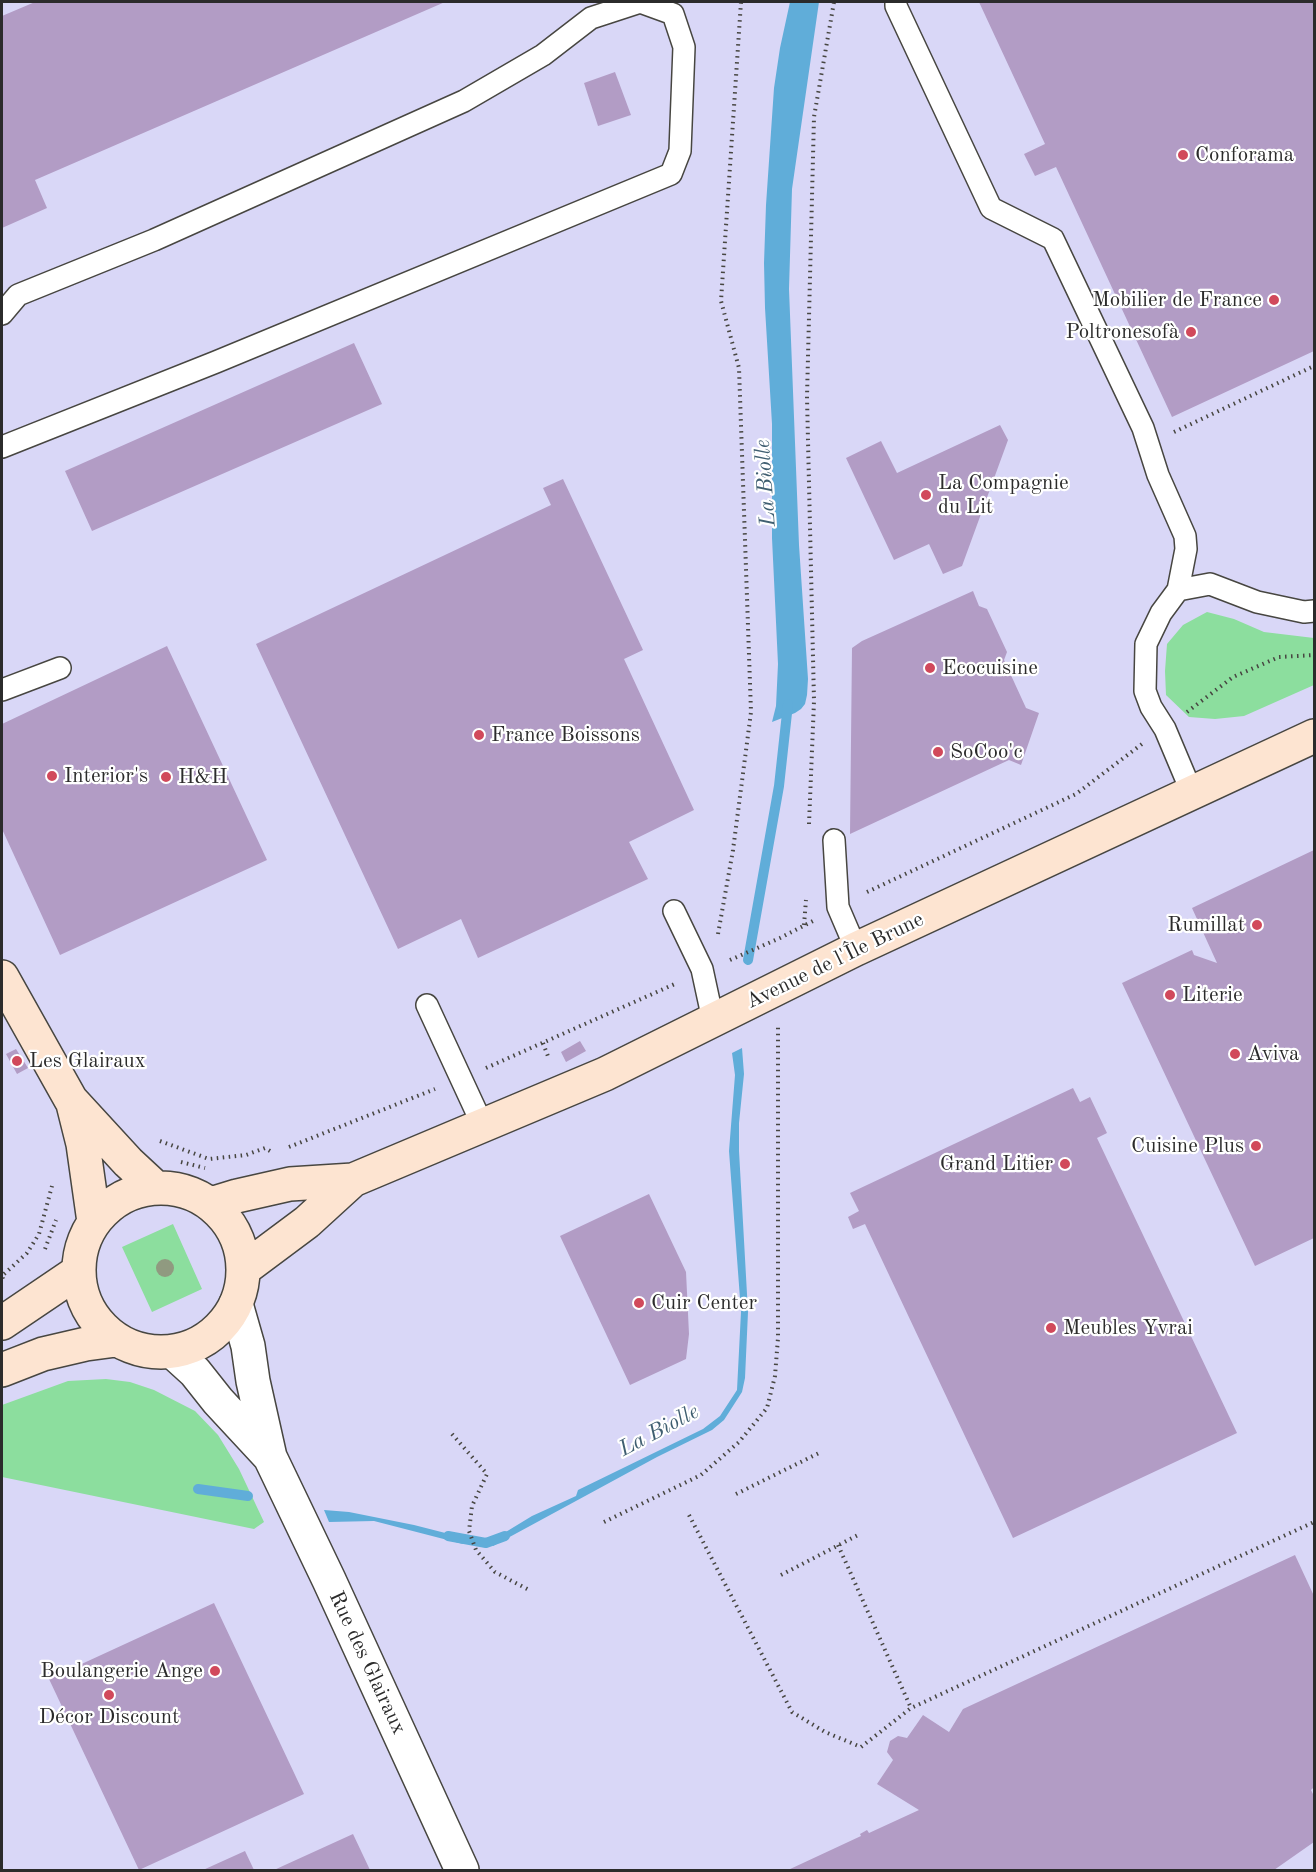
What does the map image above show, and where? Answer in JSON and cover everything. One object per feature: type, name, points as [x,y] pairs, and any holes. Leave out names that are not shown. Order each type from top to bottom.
[{"type":"street","name":"Avenue de l'Île Brune","points":[[211,1204],[290,1184],[353,1180],[483,1126],[605,1074],[856,950],[1314,736]]},
{"type":"street","points":[[2,976],[71,1100],[128,1162],[156,1188]]},
{"type":"street","points":[[71,1100],[83,1144],[94,1222]]},
{"type":"street","name":"Avenue de l'Île Brune","points":[[244,1269],[307,1222],[353,1180]]},
{"type":"street","points":[[156,1188],[176,1189],[194,1194],[211,1204],[228,1222],[239,1244],[244,1269],[242,1287],[236,1304],[221,1326],[199,1343],[173,1352],[153,1353],[134,1349],[116,1340],[96,1321],[83,1298],[79,1271],[80,1254],[85,1237],[94,1222],[111,1204],[132,1193],[156,1188]]},
{"type":"street","points":[[2,1323],[79,1271]]},
{"type":"street","name":"Rue des Glairaux","points":[[236,1304],[248,1346],[253,1381],[270,1457],[462,1870]]},
{"type":"street","points":[[2,1370],[43,1354],[116,1340]]},
{"type":"street","name":"Rue des Glairaux","points":[[173,1352],[195,1372],[270,1457]]},
{"type":"lane","points":[[2,314],[18,296],[154,240],[464,101],[543,55],[591,18],[640,2],[673,14],[684,47],[680,151],[671,174],[2,447]]},
{"type":"lane","points":[[896,2],[991,208],[1053,239],[1143,428],[1158,475],[1185,536],[1186,549],[1178,590],[1161,613],[1146,644],[1145,690],[1151,707],[1165,729],[1192,793]]},
{"type":"lane","points":[[1178,590],[1210,584],[1257,602],[1304,612],[1314,611]]},
{"type":"lane","points":[[2,690],[60,668]]},
{"type":"lane","points":[[834,840],[838,907],[856,950]]},
{"type":"lane","points":[[674,911],[709,968],[713,1020]]},
{"type":"lane","points":[[427,1005],[483,1126]]},
{"type":"path","points":[[709,968],[718,934],[733,850],[751,712],[739,368],[721,301],[741,2]]},
{"type":"path","points":[[808,831],[814,701],[807,397],[814,117],[834,2]]},
{"type":"path","points":[[1167,435],[1314,366]]},
{"type":"path","points":[[1190,710],[1233,677],[1279,657],[1314,655]]},
{"type":"path","points":[[283,1149],[461,1079],[780,938],[838,907],[1076,795],[1135,749]]},
{"type":"path","points":[[804,925],[806,890]]},
{"type":"path","points":[[604,1522],[701,1475],[739,1442],[767,1407],[775,1376],[778,1338],[778,1023]]},
{"type":"path","points":[[263,1157],[272,1153]]},
{"type":"path","points":[[180,1161],[208,1169]]},
{"type":"path","points":[[40,1257],[58,1213]]},
{"type":"path","points":[[4,1283],[13,1279]]},
{"type":"path","points":[[452,1434],[487,1474],[472,1506],[470,1531],[476,1550],[495,1572],[529,1590]]},
{"type":"path","points":[[736,1494],[821,1452]]},
{"type":"path","points":[[689,1515],[792,1712],[825,1732],[861,1748],[911,1707],[1314,1522]]},
{"type":"path","points":[[781,1575],[860,1534]]},
{"type":"path","points":[[838,1545],[911,1707]]},
{"type":"shaded area","points":[[2,2],[1314,2],[1314,1870],[2,1870]]},
{"type":"green space","points":[[1207,612],[1234,619],[1264,632],[1314,638],[1314,685],[1244,716],[1215,719],[1189,717],[1166,695],[1167,644],[1183,625]]},
{"type":"green space","points":[[173,1224],[202,1289],[152,1312],[122,1247]]},
{"type":"green space","points":[[106,1379],[130,1382],[154,1390],[195,1411],[218,1435],[239,1469],[264,1522],[254,1529],[2,1477],[2,1405],[68,1381]]},
{"type":"water","points":[[790,2],[819,2],[792,189],[789,289],[799,545],[808,679],[805,704],[801,709],[772,722],[776,706],[778,664],[772,538],[772,424],[764,263],[774,88]]},
{"type":"water","points":[[742,1048],[744,1074],[739,1123],[739,1151],[748,1312],[745,1378],[742,1392],[724,1420],[712,1430],[657,1457],[493,1546],[491,1541],[532,1516],[576,1496],[578,1490],[703,1429],[720,1416],[737,1390],[741,1312],[729,1151],[735,1075],[732,1053]]},
{"type":"water","points":[[324,1510],[349,1512],[414,1525],[461,1537],[463,1544],[374,1521],[329,1522]]},
{"type":"building","points":[[35,2],[445,2],[35,180],[47,208],[2,228],[2,16]]},
{"type":"building","name":"Conforama","points":[[979,2],[1314,2],[1314,351],[1172,417],[1056,167],[1035,176],[1024,154],[1045,144]]},
{"type":"building","points":[[615,72],[631,115],[598,126],[584,83]]},
{"type":"building","points":[[354,343],[382,404],[92,531],[65,471]]},
{"type":"building","name":"La Compagnie du Lit","points":[[1000,425],[1008,440],[962,566],[943,574],[929,544],[894,560],[846,458],[881,441],[897,473]]},
{"type":"building","name":"France Boissons","points":[[563,479],[643,650],[624,659],[694,810],[629,842],[648,879],[478,958],[461,919],[398,949],[256,644],[551,505],[543,488]]},
{"type":"building","points":[[973,591],[979,606],[987,609],[1007,652],[1004,660],[1026,708],[1039,713],[1021,765],[1009,760],[850,834],[852,648],[862,641]]},
{"type":"building","points":[[167,646],[267,860],[60,955],[2,829],[2,724]]},
{"type":"building","points":[[1314,850],[1314,1238],[1255,1266],[1122,983],[1192,950],[1194,955],[1217,963],[1192,908]]},
{"type":"building","points":[[580,1041],[586,1051],[566,1062],[561,1052]]},
{"type":"building","name":"Les Glairaux","points":[[16,1049],[28,1068],[17,1074],[6,1054]]},
{"type":"building","name":"Meubles Yvrai","points":[[1073,1088],[1080,1102],[1090,1097],[1107,1133],[1097,1138],[1237,1433],[1013,1538],[865,1224],[853,1229],[848,1217],[859,1211],[850,1193]]},
{"type":"building","name":"Cuir Center","points":[[649,1194],[686,1272],[689,1334],[686,1359],[630,1385],[560,1236]]},
{"type":"building","points":[[1295,1555],[1314,1596],[1314,1787],[1311,1790],[1314,1796],[1314,1842],[1274,1870],[788,1870],[861,1836],[860,1834],[867,1830],[869,1833],[919,1810],[877,1784],[893,1760],[887,1752],[890,1741],[898,1736],[907,1738],[923,1715],[949,1732],[963,1709]]},
{"type":"building","points":[[214,1603],[304,1794],[139,1870],[49,1679]]},
{"type":"building","points":[[353,1834],[370,1870],[274,1870]]},
{"type":"building","points":[[245,1851],[254,1870],[203,1870]]},
{"type":"waterway","name":"La Biolle","points":[[748,960],[779,786],[788,704]]},
{"type":"waterway","name":"La Biolle","points":[[198,1489],[248,1496]]},
{"type":"waterway","name":"La Biolle","points":[[448,1536],[486,1543],[505,1536]]},
{"type":"place","name":"Conforama","points":[[1183,155]]},
{"type":"place","name":"Mobilier de France","points":[[1274,300]]},
{"type":"place","name":"Poltronesofà","points":[[1191,332]]},
{"type":"place","name":"La Compagnie du Lit","points":[[926,495]]},
{"type":"place","name":"Ecocuisine","points":[[930,668]]},
{"type":"place","name":"France Boissons","points":[[479,735]]},
{"type":"place","name":"SoCoo'c","points":[[938,752]]},
{"type":"place","name":"Interior's","points":[[52,776]]},
{"type":"place","name":"H&H","points":[[166,777]]},
{"type":"place","name":"Rumillat","points":[[1257,925]]},
{"type":"place","name":"Literie","points":[[1170,995]]},
{"type":"place","name":"Aviva","points":[[1235,1054]]},
{"type":"place","name":"Les Glairaux","points":[[17,1061]]},
{"type":"place","name":"Cuisine Plus","points":[[1256,1146]]},
{"type":"place","name":"Grand Litier","points":[[1065,1164]]},
{"type":"place","name":"Cuir Center","points":[[639,1303]]},
{"type":"place","name":"Meubles Yvrai","points":[[1051,1328]]},
{"type":"place","name":"Boulangerie Ange","points":[[215,1671]]},
{"type":"place","name":"Décor Discount","points":[[109,1695]]}]
